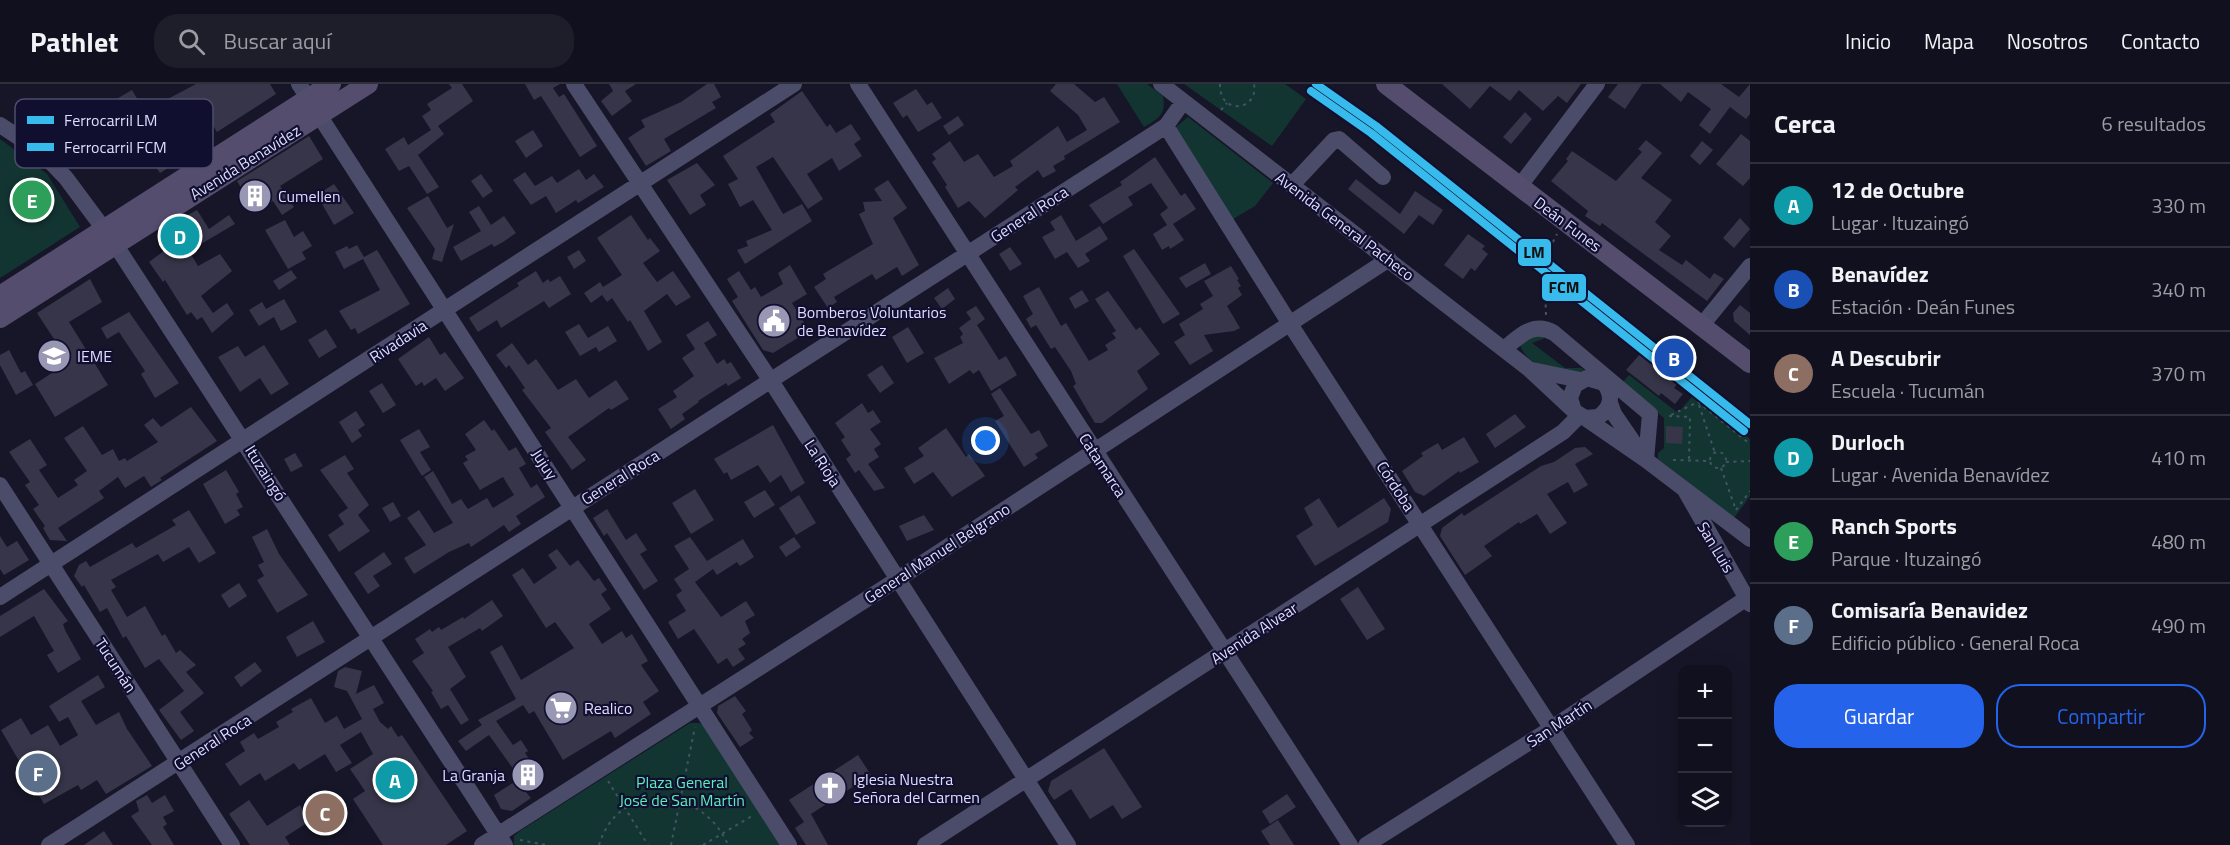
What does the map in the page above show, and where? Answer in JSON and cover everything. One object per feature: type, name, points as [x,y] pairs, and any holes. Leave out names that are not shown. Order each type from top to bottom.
[{"type":"main road","name":"Avenida Benavídez","points":[[213,164],[331,84]]},
{"type":"main road","name":"Avenida Benavídez","points":[[308,99],[368,84]]},
{"type":"main road","name":"Deán Funes","points":[[1386,84],[1750,363]]},
{"type":"main road","name":"Avenida Benavídez","points":[[0,318],[109,236],[208,168]]},
{"type":"main road","name":"Avenida Benavídez","points":[[0,296],[109,236]]},
{"type":"street","name":"La Rioja","points":[[574,84],[771,381],[1068,845]]},
{"type":"street","name":"Rivadavia","points":[[0,597],[245,441],[794,84]]},
{"type":"street","name":"Catamarca","points":[[858,84],[1350,845]]},
{"type":"street","name":"Avenida General Pacheco","points":[[1161,84],[1504,349],[1580,415],[1684,489],[1732,516],[1750,539]]},
{"type":"street","points":[[1519,187],[1597,84]]},
{"type":"street","name":"Jujuy","points":[[308,99],[789,845]]},
{"type":"street","name":"General Roca","points":[[49,845],[179,764],[572,507],[1166,126],[1183,102]]},
{"type":"street","name":"Ituzaingó","points":[[0,125],[15,135]]},
{"type":"street","name":"Córdoba","points":[[1166,126],[1290,324],[1627,845]]},
{"type":"street","points":[[1292,185],[1334,140],[1339,140],[1383,177]]},
{"type":"street","name":"Ituzaingó","points":[[56,168],[109,236],[245,441],[501,840]]},
{"type":"street","name":"General Manuel Belgrano","points":[[482,845],[501,840],[600,769],[898,579],[1389,259]]},
{"type":"street","points":[[1702,325],[1750,266]]},
{"type":"street","points":[[1504,349],[1530,329],[1547,329],[1650,414],[1646,460]]},
{"type":"street","name":"Avenida General Pacheco","points":[[1529,369],[1580,380]]},
{"type":"street","points":[[1608,381],[1593,378],[1580,380],[1571,391],[1571,405],[1580,415],[1603,414],[1610,403]]},
{"type":"street","points":[[1608,381],[1610,403],[1620,423],[1646,460]]},
{"type":"street","name":"Avenida Alvear","points":[[925,845],[1563,432],[1580,415]]},
{"type":"street","name":"Tucumán","points":[[0,484],[232,845]]},
{"type":"street","name":"San Luis","points":[[1684,489],[1691,506],[1749,600]]},
{"type":"street","name":"San Martín","points":[[1366,845],[1749,600]]},
{"type":"path","points":[[1220,84],[1221,97],[1227,103],[1236,106],[1251,99],[1254,84]]},
{"type":"path","points":[[1547,329],[1544,260],[1562,220]]},
{"type":"path","points":[[1669,368],[1702,325]]},
{"type":"path","points":[[1669,416],[1698,402]]},
{"type":"path","points":[[1698,402],[1750,444]]},
{"type":"path","points":[[1698,402],[1715,453]]},
{"type":"path","points":[[1650,414],[1690,417],[1689,461]]},
{"type":"path","points":[[1710,461],[1715,453]]},
{"type":"path","points":[[1715,453],[1724,455],[1726,462]]},
{"type":"path","points":[[1646,460],[1710,461]]},
{"type":"path","points":[[1710,461],[1714,467],[1721,468]]},
{"type":"path","points":[[1721,468],[1726,462],[1750,461]]},
{"type":"path","points":[[1721,468],[1732,516]]},
{"type":"path","points":[[1732,516],[1750,491]]},
{"type":"path","points":[[671,845],[699,706]]},
{"type":"path","points":[[600,769],[648,845]]},
{"type":"path","points":[[599,845],[606,829],[625,809],[646,800],[680,800],[705,812],[723,833],[728,845]]},
{"type":"path","points":[[703,845],[765,808]]},
{"type":"path","points":[[501,840],[546,845]]},
{"type":"green space","points":[[1117,84],[1147,84],[1163,96],[1164,107],[1161,115],[1144,127]]},
{"type":"green space","points":[[1184,84],[1285,84],[1306,99],[1272,146]]},
{"type":"green space","points":[[1188,117],[1273,183],[1255,206],[1233,219],[1175,128]]},
{"type":"green space","points":[[0,139],[15,150],[15,168],[39,168],[47,174],[80,227],[0,278]]},
{"type":"green space","points":[[1537,332],[1545,338],[1532,343],[1565,368],[1581,368],[1588,373],[1548,368],[1530,359],[1523,352],[1519,342]]},
{"type":"green space","points":[[1629,375],[1678,413],[1695,393],[1750,439],[1750,496],[1734,518],[1658,459],[1658,453],[1664,448],[1664,418],[1622,383]]},
{"type":"green space","name":"Plaza General José de San Martín","points":[[690,723],[700,723],[705,727],[782,845],[514,845],[514,836],[520,831]]},
{"type":"building","points":[[196,84],[270,84],[276,94],[217,132],[213,126],[213,99],[168,99]]},
{"type":"building","points":[[449,84],[462,84],[473,101],[438,126],[444,134],[418,155],[439,187],[427,194],[409,166],[399,171],[385,149],[404,137],[408,145],[431,130],[422,116],[431,110],[427,104],[452,88]]},
{"type":"building","points":[[525,84],[560,84],[553,88],[559,97],[564,94],[597,146],[580,157],[541,96],[534,100]]},
{"type":"building","points":[[609,84],[636,84],[625,91],[632,101],[612,116],[601,101],[613,91]]},
{"type":"building","points":[[707,84],[714,84],[721,97],[712,102],[716,108],[664,139],[671,151],[646,166],[628,138],[645,127],[641,120],[681,102]]},
{"type":"building","points":[[1056,84],[1074,84],[1095,102],[1104,97],[1120,122],[1064,156],[1065,159],[1053,166],[1056,171],[1043,178],[1038,170],[1015,187],[1018,190],[985,218],[969,201],[958,208],[932,162],[936,159],[932,154],[950,141],[964,162],[978,154],[994,177],[1013,166],[1010,161],[1058,126],[1067,142],[1087,130],[1078,115],[1050,91]]},
{"type":"building","points":[[1442,84],[1581,84],[1567,103],[1558,96],[1543,111],[1519,90],[1510,101],[1490,86],[1470,109]]},
{"type":"building","points":[[1618,84],[1642,84],[1625,109],[1608,97]]},
{"type":"building","points":[[1660,84],[1721,84],[1739,97],[1750,84],[1750,114],[1746,119],[1730,107],[1710,134],[1699,125],[1711,109],[1688,92],[1681,102]]},
{"type":"building","points":[[916,89],[927,105],[932,102],[942,118],[918,132],[907,115],[903,118],[893,103]]},
{"type":"building","points":[[132,90],[137,99],[116,99]]},
{"type":"building","points":[[802,91],[827,127],[830,124],[836,133],[851,124],[861,139],[854,144],[862,156],[839,171],[832,158],[807,174],[823,199],[808,209],[773,157],[756,167],[783,214],[802,204],[812,221],[745,264],[737,250],[748,246],[746,241],[772,230],[753,200],[740,207],[728,184],[738,179],[723,156],[775,122],[770,114]]},
{"type":"building","points":[[1525,112],[1532,119],[1511,144],[1503,137]]},
{"type":"building","points":[[958,116],[964,125],[949,135],[943,126]]},
{"type":"building","points":[[533,130],[543,146],[526,158],[515,141]]},
{"type":"building","points":[[1741,134],[1750,141],[1750,178],[1743,186],[1716,164]]},
{"type":"building","points":[[309,136],[323,159],[280,186],[294,207],[282,215],[273,201],[255,212],[237,181]]},
{"type":"building","points":[[1646,140],[1662,153],[1641,178],[1672,200],[1655,222],[1671,236],[1659,250],[1682,265],[1686,260],[1710,279],[1714,273],[1724,279],[1707,301],[1602,223],[1600,226],[1585,216],[1588,211],[1551,181],[1568,161],[1566,159],[1572,151],[1616,181],[1642,152],[1638,149]]},
{"type":"building","points":[[1702,141],[1713,150],[1700,165],[1690,156]]},
{"type":"building","points":[[1155,157],[1181,196],[1185,193],[1196,209],[1173,224],[1184,240],[1170,249],[1169,246],[1162,250],[1153,234],[1167,225],[1160,214],[1168,208],[1151,183],[1128,197],[1133,205],[1103,224],[1089,205],[1122,185],[1120,182]]},
{"type":"building","points":[[697,163],[715,185],[700,195],[706,205],[690,215],[667,180]]},
{"type":"building","points":[[157,168],[168,168],[160,173]]},
{"type":"building","points":[[579,169],[586,180],[594,174],[604,187],[578,203],[576,200],[556,213],[546,196],[531,205],[513,180],[525,172],[535,186],[552,176],[557,183]]},
{"type":"building","points":[[481,174],[493,191],[483,198],[471,181]]},
{"type":"building","points":[[1356,179],[1400,214],[1415,191],[1443,210],[1433,225],[1419,215],[1404,234],[1348,189]]},
{"type":"building","points":[[888,180],[907,208],[893,218],[919,265],[902,276],[897,267],[876,280],[872,274],[834,297],[837,302],[828,308],[814,287],[826,279],[823,274],[873,244],[859,214],[865,211],[863,202],[882,201],[874,189]]},
{"type":"building","points":[[334,184],[354,213],[334,225],[317,195]]},
{"type":"building","points":[[428,196],[447,228],[454,224],[442,262],[432,259],[435,249],[407,208]]},
{"type":"building","points":[[479,206],[491,225],[504,216],[516,233],[494,247],[492,244],[461,261],[453,247],[481,231],[469,212]]},
{"type":"building","points":[[197,210],[209,229],[229,215],[235,224],[189,251],[198,266],[220,254],[232,271],[201,296],[213,313],[227,303],[234,314],[212,333],[202,317],[197,320],[191,312],[187,315],[165,280],[163,282],[149,262],[172,245],[161,230]]},
{"type":"building","points":[[631,215],[648,240],[650,238],[660,251],[643,263],[657,282],[673,271],[691,297],[676,306],[667,294],[644,311],[662,342],[648,351],[630,320],[628,322],[612,298],[607,302],[602,295],[591,303],[584,293],[600,282],[603,287],[622,275],[597,238]]},
{"type":"building","points":[[1061,215],[1076,241],[1100,226],[1108,239],[1085,254],[1090,261],[1078,268],[1067,252],[1055,259],[1042,237],[1055,230],[1050,222]]},
{"type":"building","points":[[1740,218],[1750,229],[1734,248],[1723,238]]},
{"type":"building","points":[[285,220],[294,237],[303,231],[312,246],[302,252],[306,259],[288,269],[265,230]]},
{"type":"building","points":[[1468,234],[1485,246],[1482,249],[1488,254],[1475,271],[1471,268],[1463,279],[1444,265]]},
{"type":"building","points":[[357,245],[364,257],[377,250],[410,304],[358,334],[355,328],[351,330],[339,311],[380,290],[363,259],[344,269],[335,252],[347,246],[349,249]]},
{"type":"building","points":[[1010,247],[1022,264],[1010,271],[999,254]]},
{"type":"building","points":[[1134,249],[1180,314],[1163,324],[1123,256]]},
{"type":"building","points":[[579,250],[586,261],[574,269],[567,257]]},
{"type":"building","points":[[1205,263],[1211,274],[1186,288],[1179,278]]},
{"type":"building","name":"Bomberos Voluntarios de Benavídez","points":[[790,265],[807,294],[792,303],[809,331],[773,353],[763,350],[732,301],[738,297],[727,279],[739,271],[751,290],[755,287],[761,297],[783,284],[778,273]]},
{"type":"building","points":[[1231,266],[1239,279],[1237,280],[1241,286],[1238,288],[1242,295],[1227,306],[1240,328],[1204,335],[1213,351],[1190,365],[1174,342],[1185,335],[1179,324],[1203,309],[1200,304],[1213,296],[1204,281]]},
{"type":"building","points":[[291,270],[297,278],[279,290],[273,281]]},
{"type":"building","points":[[536,271],[543,283],[560,276],[571,294],[549,308],[544,301],[501,328],[497,320],[478,332],[469,318],[519,286],[517,283]]},
{"type":"building","name":"IEME","points":[[90,279],[102,302],[69,322],[108,385],[55,417],[35,384],[69,362],[37,313]]},
{"type":"building","points":[[1039,287],[1061,326],[1066,323],[1089,361],[1108,350],[1105,345],[1116,338],[1112,333],[1116,331],[1095,299],[1108,291],[1136,330],[1140,327],[1160,354],[1137,371],[1148,389],[1102,423],[1095,423],[1073,386],[1076,384],[1071,371],[1055,347],[1051,349],[1036,325],[1031,328],[1026,319],[1033,314],[1023,296]]},
{"type":"building","points":[[948,288],[955,299],[942,309],[934,298]]},
{"type":"building","points":[[1082,290],[1089,301],[1075,309],[1069,298]]},
{"type":"building","points":[[284,299],[297,322],[281,331],[274,317],[259,326],[249,310],[262,302],[266,309]]},
{"type":"building","points":[[1740,305],[1750,313],[1750,335],[1734,321],[1733,313]]},
{"type":"building","points":[[976,306],[985,319],[977,325],[999,360],[1006,356],[1017,375],[991,391],[979,370],[973,374],[970,370],[949,384],[934,358],[963,343],[960,337],[963,334],[959,328],[971,319],[966,312]]},
{"type":"building","points":[[129,312],[179,383],[155,398],[141,374],[145,371],[119,332],[107,339],[101,328]]},
{"type":"building","points":[[708,321],[717,335],[704,343],[717,364],[724,359],[727,364],[731,362],[741,378],[728,386],[726,383],[698,401],[682,414],[685,419],[671,429],[658,409],[677,397],[673,391],[694,376],[682,358],[695,349],[686,335]]},
{"type":"building","points":[[579,324],[588,338],[608,326],[617,341],[599,352],[596,347],[580,356],[565,332]]},
{"type":"building","points":[[908,327],[924,353],[907,363],[892,337]]},
{"type":"building","points":[[326,329],[337,347],[319,358],[308,340]]},
{"type":"building","points":[[429,337],[440,355],[445,352],[464,378],[445,391],[436,378],[424,386],[422,382],[416,386],[398,359]]},
{"type":"building","points":[[512,343],[528,365],[536,359],[558,390],[576,379],[589,398],[616,380],[629,399],[611,410],[609,408],[568,437],[586,460],[572,470],[545,432],[551,428],[522,390],[525,388],[509,365],[506,368],[496,355]]},
{"type":"building","points":[[264,345],[289,384],[271,395],[260,378],[240,392],[218,357],[238,346],[245,357]]},
{"type":"building","points":[[9,350],[21,373],[25,371],[33,385],[16,395],[0,365],[0,355]]},
{"type":"building","points":[[1641,353],[1679,382],[1674,388],[1683,394],[1675,404],[1661,393],[1659,396],[1626,370]]},
{"type":"building","points":[[882,365],[894,383],[880,393],[867,375]]},
{"type":"building","points":[[382,383],[396,405],[383,413],[369,391]]},
{"type":"building","points":[[1000,388],[1031,434],[1039,430],[1048,446],[1035,454],[1038,458],[1024,467],[995,421],[1004,416],[991,394]]},
{"type":"building","points":[[862,403],[868,413],[873,410],[881,422],[870,429],[881,444],[874,449],[879,457],[868,464],[885,488],[874,491],[859,470],[855,473],[846,459],[851,455],[841,440],[845,437],[835,423]]},
{"type":"building","points":[[191,407],[217,441],[160,478],[162,480],[151,487],[144,476],[125,488],[118,477],[99,491],[104,498],[58,528],[67,541],[50,540],[43,528],[45,526],[33,509],[39,505],[25,485],[30,482],[9,452],[30,439],[47,465],[39,470],[58,498],[78,485],[74,480],[87,471],[64,438],[83,426],[102,455],[113,449],[119,461],[125,458],[127,461],[158,442],[144,425],[153,418],[161,427]]},
{"type":"building","points":[[356,411],[365,425],[358,430],[362,436],[352,443],[339,422]]},
{"type":"building","points":[[1515,414],[1526,427],[1495,448],[1486,434]]},
{"type":"building","points":[[484,420],[492,431],[494,429],[509,451],[516,447],[526,464],[519,468],[531,488],[537,484],[545,497],[516,516],[521,524],[509,532],[504,525],[471,547],[469,543],[449,552],[414,574],[404,558],[426,545],[407,518],[419,510],[434,533],[453,523],[424,477],[433,471],[452,504],[461,499],[468,509],[487,498],[493,508],[514,495],[503,477],[480,490],[463,463],[468,460],[465,456],[476,450],[465,434]]},
{"type":"building","points":[[773,425],[805,483],[791,492],[781,475],[770,483],[758,465],[731,480],[727,472],[724,474],[714,459]]},
{"type":"building","points":[[1666,426],[1683,427],[1682,444],[1666,443]]},
{"type":"building","points":[[946,428],[966,457],[969,454],[985,476],[952,497],[933,472],[914,484],[904,468],[924,456],[918,448]]},
{"type":"building","points":[[419,429],[430,447],[420,452],[431,470],[422,476],[400,440]]},
{"type":"building","points":[[1464,437],[1479,462],[1460,473],[1459,471],[1424,496],[1415,492],[1402,471],[1423,456],[1421,453],[1438,443],[1442,450]]},
{"type":"building","points":[[1585,447],[1593,454],[1575,464],[1588,485],[1574,493],[1568,482],[1547,494],[1567,523],[1550,534],[1537,514],[1520,524],[1519,522],[1484,546],[1492,556],[1465,575],[1440,536],[1442,528],[1462,513],[1464,516],[1541,466],[1554,462],[1575,448]]},
{"type":"building","points":[[295,453],[303,466],[291,472],[284,459]]},
{"type":"building","points":[[345,455],[354,469],[347,473],[369,505],[358,515],[370,531],[339,552],[328,535],[344,524],[338,515],[348,508],[320,470]]},
{"type":"building","points":[[226,470],[239,492],[236,494],[243,507],[237,510],[240,515],[225,524],[203,484]]},
{"type":"building","points":[[695,489],[714,520],[691,534],[672,503]]},
{"type":"building","points":[[765,490],[775,505],[754,518],[744,502]]},
{"type":"building","points":[[799,495],[816,523],[796,535],[779,508]]},
{"type":"building","points":[[1319,498],[1338,528],[1384,498],[1391,509],[1388,522],[1315,566],[1296,536],[1313,525],[1304,508]]},
{"type":"building","points":[[393,502],[401,516],[390,522],[382,508]]},
{"type":"building","points":[[607,509],[626,540],[636,533],[647,550],[640,554],[658,581],[644,590],[607,533],[604,536],[593,518]]},
{"type":"building","points":[[189,510],[216,553],[199,563],[189,547],[163,562],[158,554],[111,580],[116,587],[111,590],[127,617],[145,606],[162,636],[165,634],[176,653],[180,650],[196,665],[186,672],[204,693],[180,712],[194,731],[181,740],[159,710],[184,691],[159,659],[145,668],[126,636],[123,638],[107,608],[100,612],[84,585],[82,587],[74,576],[79,565],[86,561],[90,567],[132,543],[136,548],[176,525],[172,520]]},
{"type":"building","points":[[924,515],[934,530],[907,541],[899,526]]},
{"type":"building","points":[[267,529],[279,554],[308,595],[277,613],[257,580],[264,576],[258,565],[264,562],[252,537]]},
{"type":"building","points":[[0,536],[7,547],[17,541],[29,560],[4,575],[0,569]]},
{"type":"building","points":[[690,537],[707,561],[743,539],[754,557],[740,566],[737,562],[717,575],[713,569],[695,582],[721,617],[746,601],[755,615],[745,621],[750,633],[742,639],[746,644],[738,649],[745,659],[733,667],[727,658],[718,664],[694,629],[678,639],[668,622],[686,611],[676,595],[682,591],[674,579],[689,569],[674,546]]},
{"type":"building","points":[[794,537],[801,547],[786,557],[779,547]]},
{"type":"building","points":[[557,549],[570,566],[578,560],[594,581],[599,578],[607,590],[601,594],[611,609],[589,624],[602,644],[622,631],[626,638],[632,634],[648,661],[641,665],[659,691],[643,702],[651,714],[615,738],[611,731],[563,760],[534,711],[529,714],[523,705],[496,721],[513,745],[521,740],[528,751],[525,753],[543,779],[525,791],[531,798],[512,811],[501,809],[494,795],[519,779],[514,770],[489,735],[466,751],[458,741],[482,725],[478,720],[516,699],[490,652],[502,645],[521,680],[574,648],[555,622],[546,628],[512,575],[523,568],[534,584],[557,568],[548,555]]},
{"type":"building","points":[[384,552],[392,564],[373,576],[380,586],[368,594],[354,573]]},
{"type":"building","points":[[239,583],[247,596],[229,608],[221,595]]},
{"type":"building","points":[[1358,587],[1385,629],[1367,640],[1340,599]]},
{"type":"building","points":[[44,589],[68,621],[63,624],[65,630],[81,659],[58,673],[47,655],[54,651],[34,616],[0,637],[0,616]]},
{"type":"building","points":[[492,600],[503,616],[482,631],[480,628],[448,647],[466,677],[450,689],[469,720],[461,725],[448,705],[441,709],[431,692],[433,691],[412,661],[424,653],[415,639],[430,629],[432,632],[439,627],[441,630],[463,617],[464,619]]},
{"type":"building","points":[[313,621],[325,642],[297,657],[286,637]]},
{"type":"building","points":[[255,662],[262,671],[241,687],[234,677]]},
{"type":"building","points":[[345,667],[362,671],[356,694],[374,685],[384,703],[373,709],[380,722],[388,729],[391,726],[398,737],[402,735],[467,831],[446,845],[383,845],[353,799],[365,791],[350,769],[373,754],[361,732],[340,745],[352,763],[336,772],[325,754],[299,770],[294,763],[265,781],[260,773],[240,786],[225,764],[245,751],[240,742],[254,733],[258,739],[279,727],[276,722],[293,712],[291,709],[311,698],[325,723],[337,716],[344,729],[362,719],[347,691],[334,687],[338,671]]},
{"type":"building","points":[[98,675],[105,687],[81,701],[96,725],[119,712],[127,729],[152,766],[106,794],[97,780],[81,790],[78,785],[44,804],[1,730],[21,718],[31,735],[48,725],[60,746],[78,735],[68,717],[59,722],[49,706]]},
{"type":"building","points":[[735,696],[746,711],[742,714],[752,730],[749,733],[754,738],[740,747],[717,713],[718,706]]},
{"type":"building","points":[[1104,748],[1142,807],[1122,819],[1113,805],[1090,819],[1071,789],[1054,800],[1048,791],[1051,781]]},
{"type":"building","name":"Iglesia Nuestra Señora del Carmen","points":[[858,755],[871,775],[811,814],[828,845],[806,845],[795,828],[804,822],[789,800]]},
{"type":"building","points":[[1287,794],[1296,807],[1270,824],[1262,811]]},
{"type":"building","points":[[147,795],[152,803],[165,795],[174,811],[163,817],[167,824],[163,827],[174,845],[152,845],[131,816],[139,811],[136,801]]},
{"type":"building","points":[[249,800],[267,826],[300,805],[310,821],[285,837],[290,845],[250,845],[229,814]]},
{"type":"building","points":[[1278,820],[1294,845],[1270,845],[1261,831]]},
{"type":"building","points":[[104,831],[113,845],[84,845]]},
{"type":"rail line","name":"LM","points":[[1316,84],[1376,126],[1750,424]]},
{"type":"rail line","name":"FCM","points":[[1311,91],[1371,133],[1744,431]]},
{"type":"place","name":"Cumellen","points":[[255,196]]},
{"type":"place","name":"Ranch Sports","points":[[32,200]]},
{"type":"place","name":"Durloch","points":[[180,236]]},
{"type":"place","name":"Bomberos Voluntarios de Benavídez","points":[[774,321]]},
{"type":"place","name":"IEME","points":[[54,356]]},
{"type":"place","name":"Benavídez","points":[[1674,358]]},
{"type":"place","name":"Realico","points":[[561,708]]},
{"type":"place","name":"Comisaría Benavidez","points":[[38,773]]},
{"type":"place","name":"La Granja","points":[[528,775]]},
{"type":"place","name":"12 de Octubre","points":[[395,780]]},
{"type":"place","name":"Iglesia Nuestra Señora del Carmen","points":[[830,788]]},
{"type":"place","name":"A Descubrir","points":[[325,813]]}]
